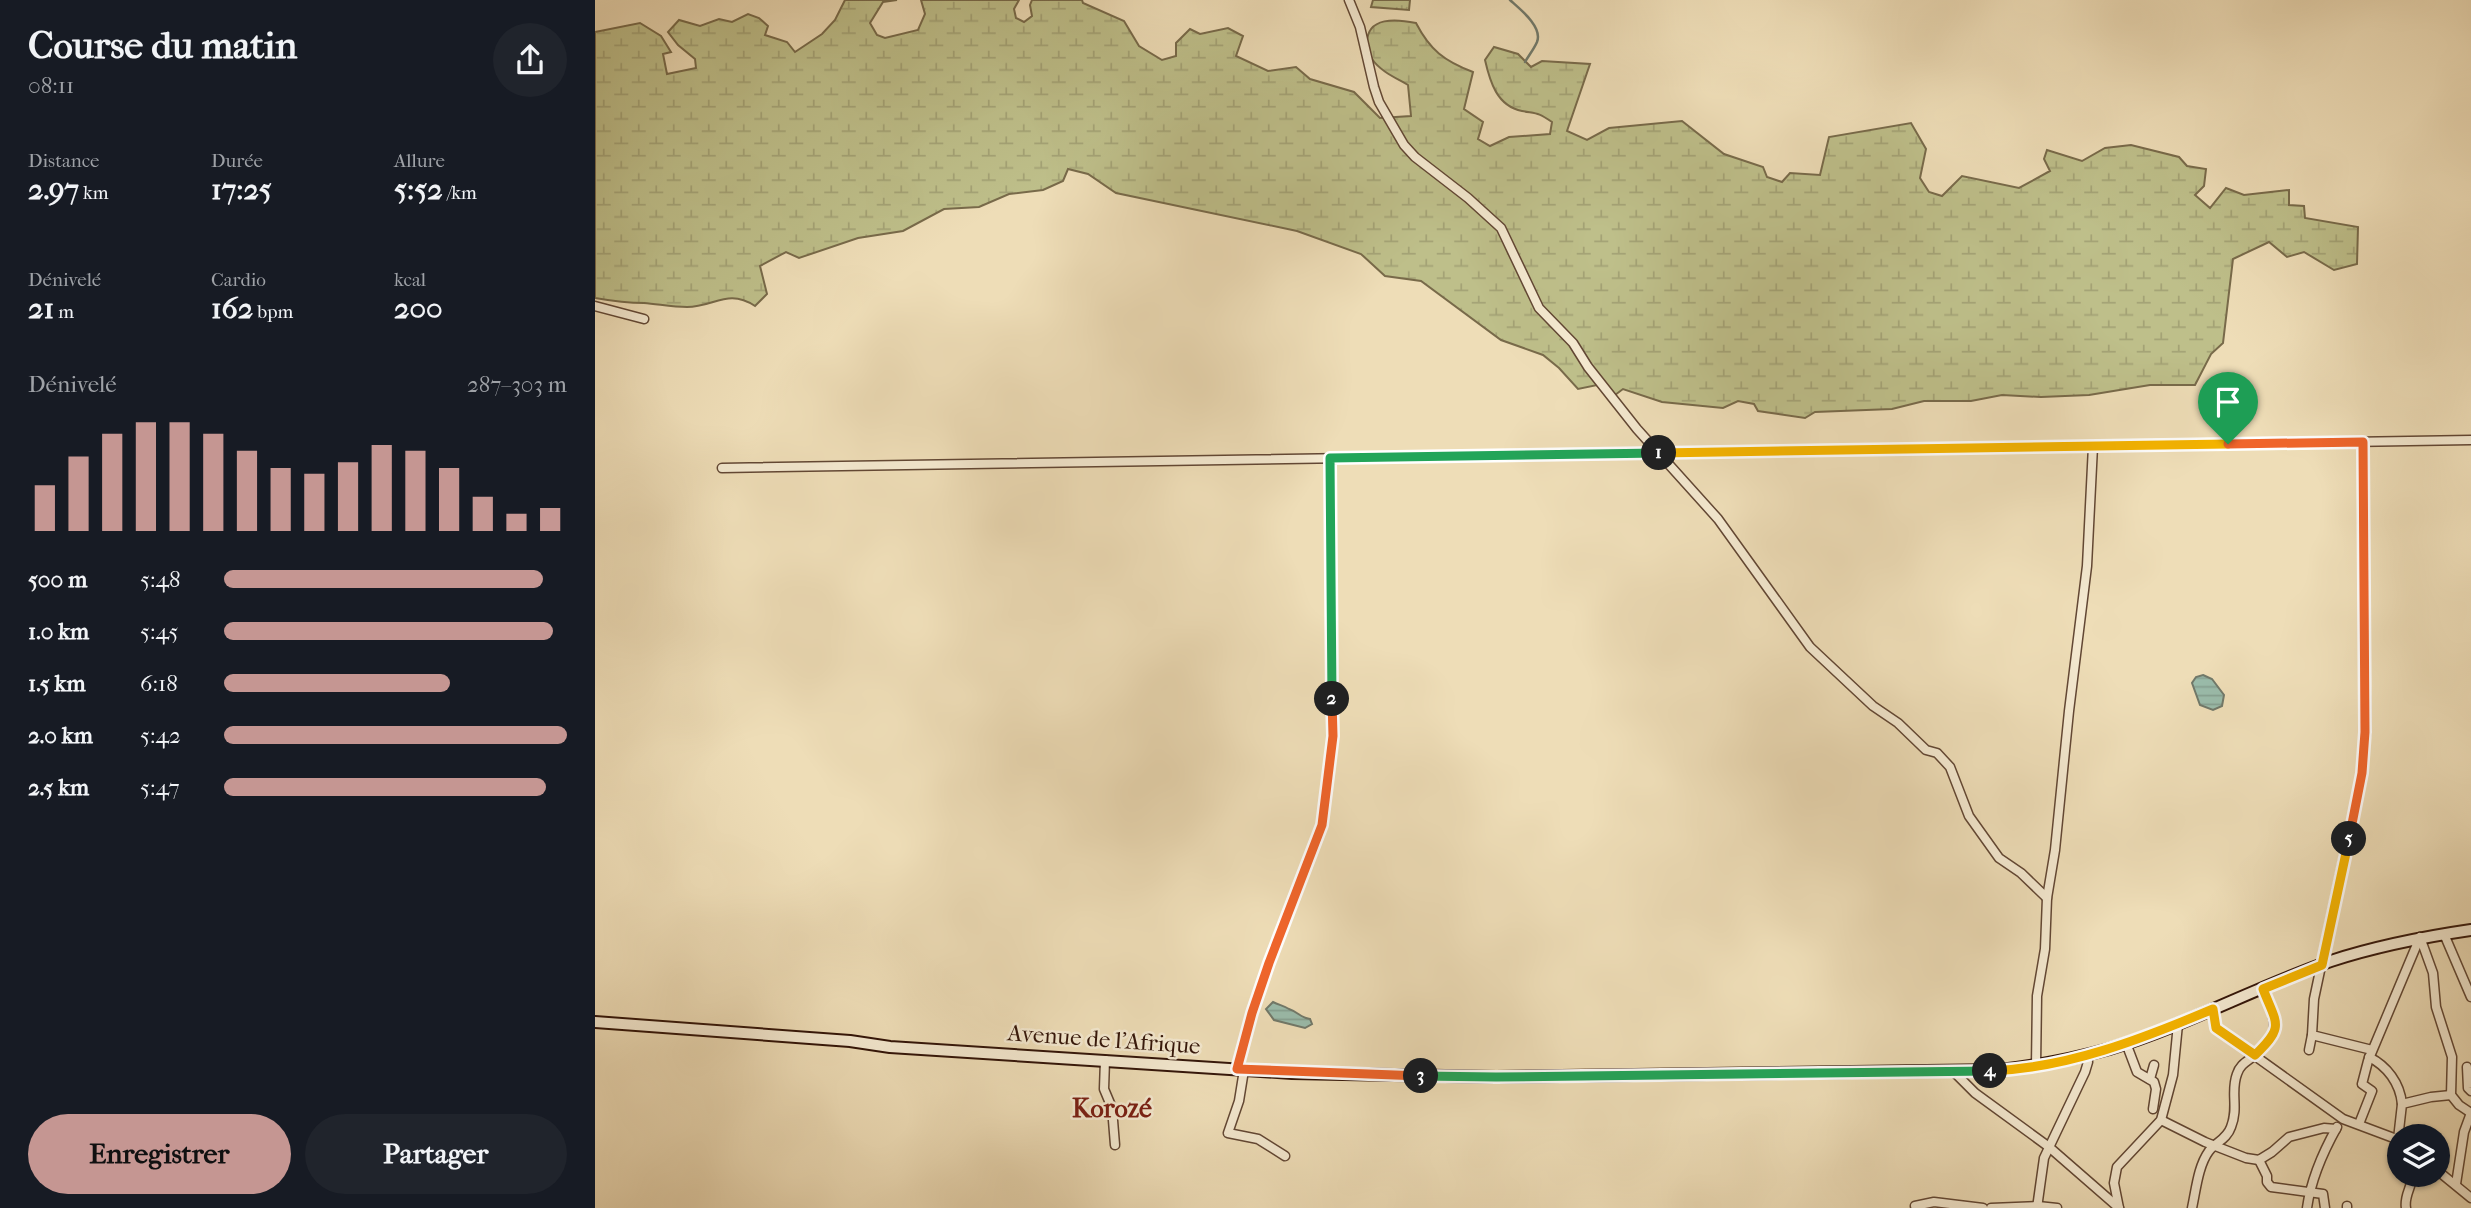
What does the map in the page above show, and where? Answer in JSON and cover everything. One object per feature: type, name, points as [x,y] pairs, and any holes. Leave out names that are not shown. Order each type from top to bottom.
[{"type":"main road","name":"Avenue de l'Afrique","points":[[595,1022],[850,1041],[890,1047],[1241,1070],[1496,1077],[2000,1070],[2036,1066],[2086,1055],[2178,1024],[2322,965],[2420,937],[2471,930]]},
{"type":"street","points":[[1349,0],[1360,27],[1376,95],[1404,145],[1415,158],[1468,198],[1501,228],[1509,239],[1539,309],[1573,342],[1588,367],[1637,429],[1718,519],[1758,579],[1810,647],[1873,706],[1898,723],[1926,750],[1937,753],[1950,767],[1969,817],[1999,858],[2021,873],[2047,898]]},
{"type":"street","points":[[595,306],[644,319]]},
{"type":"street","points":[[722,468],[2471,440]]},
{"type":"street","points":[[2309,1050],[2314,999],[2362,773],[2365,732],[2363,442]]},
{"type":"street","points":[[2036,1066],[2037,996],[2045,948],[2047,898],[2055,850],[2087,566],[2093,446]]},
{"type":"street","points":[[1285,1156],[1258,1139],[1228,1133],[1239,1101],[1241,1070],[1252,1013],[1322,825],[1333,736],[1330,458]]},
{"type":"street","points":[[2444,934],[2471,997]]},
{"type":"street","points":[[2359,1124],[2372,1091],[2361,1084],[2420,937]]},
{"type":"street","points":[[2420,937],[2433,973],[2436,1007],[2452,1057],[2454,1068],[2451,1095],[2471,1113],[2456,1184]]},
{"type":"street","points":[[2192,1208],[2202,1163],[2228,1133],[2233,1121],[2237,1074],[2245,1062],[2272,1038],[2276,1026],[2263,989]]},
{"type":"street","points":[[2213,1009],[2216,1028],[2343,1119],[2387,1134]]},
{"type":"street","points":[[2119,1208],[2115,1183],[2117,1167],[2161,1120],[2173,1075],[2178,1024]]},
{"type":"street","points":[[2312,1035],[2371,1054],[2379,1062],[2399,1089],[2402,1104],[2400,1124]]},
{"type":"street","points":[[2126,1043],[2137,1072],[2150,1079],[2156,1089],[2153,1109]]},
{"type":"street","points":[[2037,1207],[2041,1166],[2085,1072],[2088,1062],[2086,1055]]},
{"type":"street","points":[[1105,1060],[1104,1089],[1112,1108],[1115,1145]]},
{"type":"street","points":[[2150,1079],[2154,1065]]},
{"type":"street","points":[[2467,1068],[2468,1088],[2471,1091]]},
{"type":"street","points":[[1954,1072],[1975,1093],[2049,1147],[2119,1208]]},
{"type":"street","points":[[2402,1104],[2451,1095]]},
{"type":"street","points":[[2307,1208],[2322,1156],[2343,1119]]},
{"type":"street","points":[[2161,1120],[2189,1135],[2246,1158],[2259,1160],[2288,1137],[2324,1128],[2336,1129]]},
{"type":"street","points":[[2259,1160],[2271,1186],[2323,1194],[2325,1208]]},
{"type":"street","points":[[2450,1180],[2471,1198]]},
{"type":"street","points":[[2406,1208],[2405,1198],[2410,1187]]},
{"type":"street","points":[[1915,1206],[1945,1203],[1983,1208]]},
{"type":"street","points":[[1991,1208],[2057,1208]]},
{"type":"green space","points":[[845,0],[897,0],[883,2],[870,23],[877,35],[885,38],[918,30],[925,14],[921,0],[1019,0],[1014,9],[1016,18],[1024,22],[1032,16],[1032,0],[1082,0],[1083,3],[1124,21],[1139,46],[1162,60],[1176,56],[1176,43],[1190,29],[1200,34],[1228,28],[1243,36],[1236,56],[1268,71],[1296,67],[1310,79],[1354,92],[1380,118],[1411,116],[1408,85],[1375,63],[1367,47],[1368,34],[1372,28],[1384,21],[1416,23],[1439,54],[1473,72],[1464,109],[1483,122],[1478,139],[1490,146],[1509,137],[1550,134],[1552,122],[1543,116],[1513,108],[1496,92],[1485,60],[1494,47],[1518,54],[1531,67],[1542,61],[1590,64],[1567,131],[1587,140],[1609,128],[1682,121],[1724,154],[1763,167],[1767,177],[1782,182],[1790,173],[1820,175],[1829,137],[1911,123],[1926,149],[1920,178],[1929,192],[1942,196],[1962,176],[2019,188],[2050,171],[2044,159],[2047,150],[2082,161],[2105,148],[2131,145],[2179,157],[2187,166],[2206,169],[2204,186],[2195,195],[2210,208],[2226,188],[2244,195],[2289,190],[2289,205],[2304,206],[2305,218],[2358,227],[2357,264],[2334,270],[2304,252],[2287,257],[2269,242],[2233,259],[2223,343],[2211,354],[2195,385],[2150,385],[2089,395],[2002,395],[1971,401],[1924,401],[1892,409],[1815,412],[1805,418],[1758,411],[1754,404],[1738,401],[1723,408],[1662,402],[1623,389],[1611,398],[1597,385],[1578,389],[1543,355],[1501,340],[1421,281],[1385,276],[1361,254],[1297,231],[1116,193],[1088,174],[1068,169],[1063,181],[1043,190],[1009,194],[979,207],[944,209],[903,231],[858,238],[799,258],[786,252],[760,266],[767,294],[755,306],[729,298],[697,306],[676,307],[595,298],[595,32],[640,23],[661,36],[671,52],[663,54],[667,74],[696,68],[695,59],[678,45],[668,32],[679,20],[700,26],[719,19],[732,22],[748,14],[759,18],[768,26],[765,35],[787,42],[795,52],[822,34],[835,20]]},
{"type":"green space","points":[[1373,0],[1410,0],[1409,10],[1371,7]]},
{"type":"shaded area","points":[[2203,675],[2212,679],[2224,695],[2222,706],[2213,710],[2200,705],[2192,683],[2196,677]]},
{"type":"shaded area","points":[[1273,1002],[1310,1019],[1312,1024],[1305,1028],[1274,1020],[1266,1009]]},
{"type":"waterway","points":[[1510,0],[1537,30],[1537,42],[1525,62]]},
{"type":"district","name":"Korozé","points":[[1112,1108]]},
{"type":"route","points":[[2363,442],[2365,732],[2362,773],[2322,965],[2263,989],[2276,1026],[2275,1034],[2255,1055],[2216,1028],[2213,1009],[2111,1048],[2051,1064],[2000,1070],[1496,1077],[1237,1069],[1269,963],[1322,825],[1333,736],[1330,458],[2228,444],[2363,442]]}]
